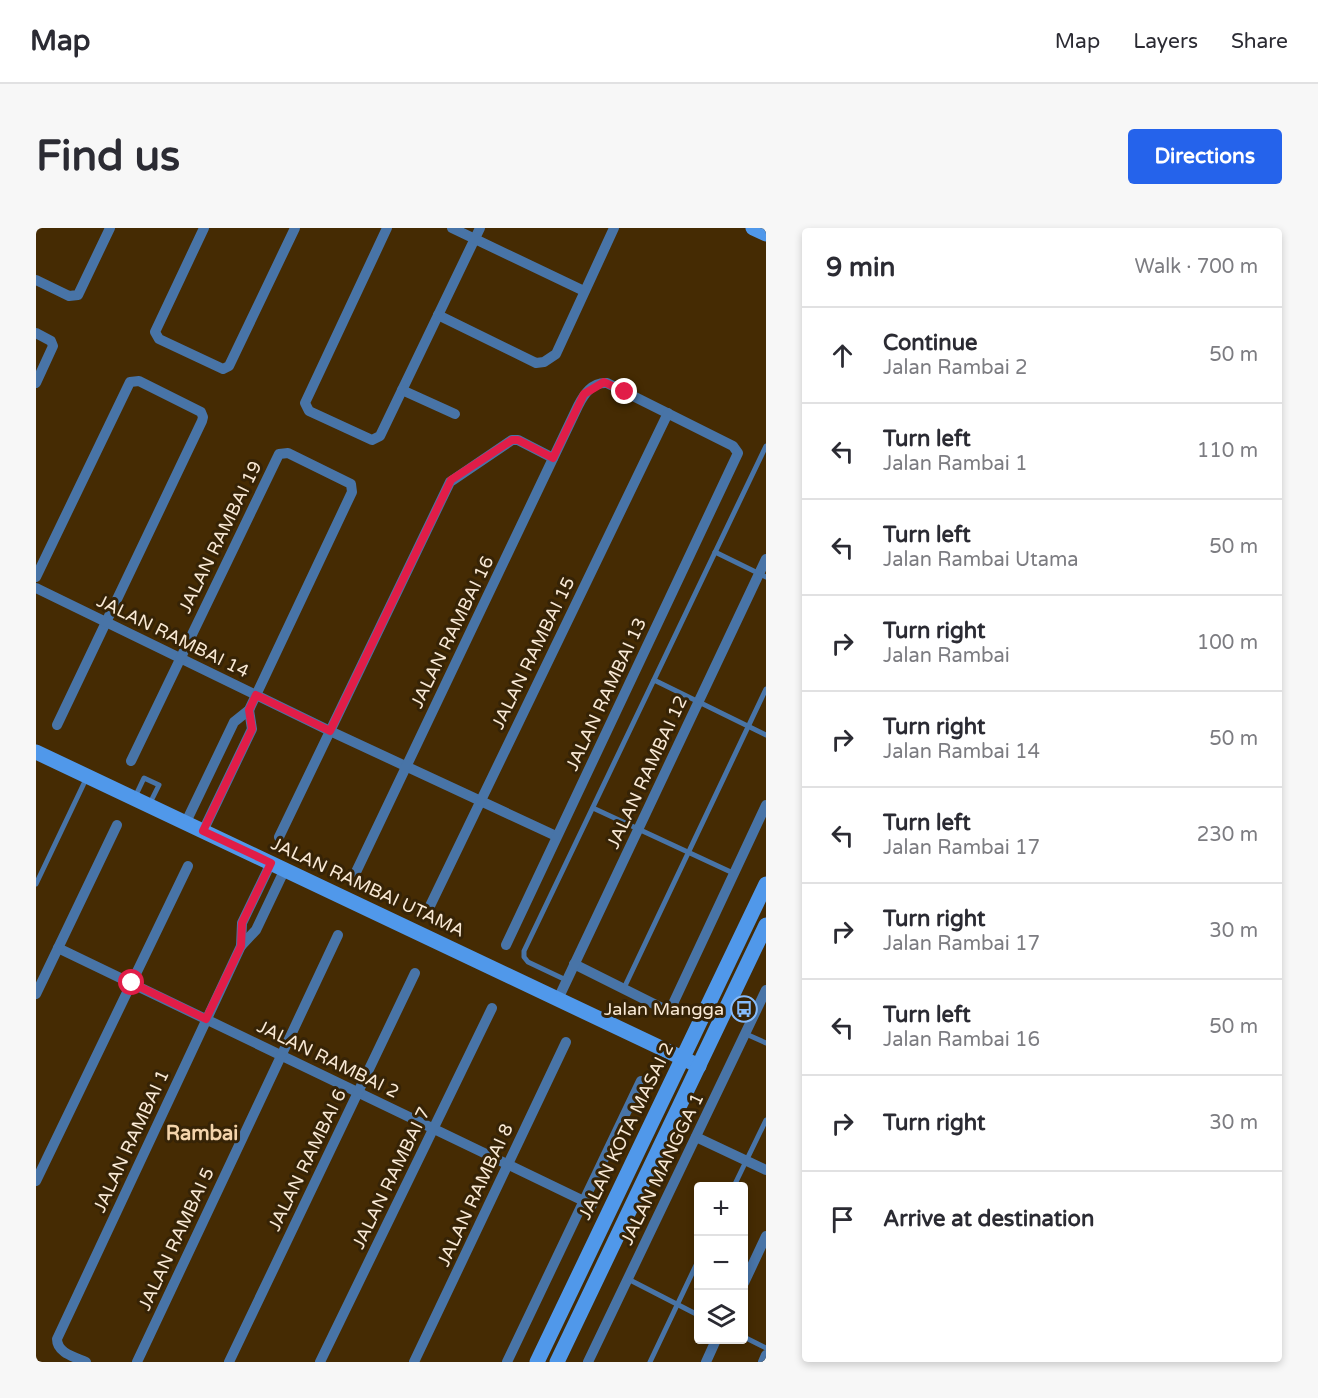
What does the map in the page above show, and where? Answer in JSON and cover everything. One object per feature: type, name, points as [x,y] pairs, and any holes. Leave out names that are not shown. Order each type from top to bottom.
[{"type":"main road","points":[[753,228],[766,234]]},
{"type":"main road","name":"JALAN RAMBAI UTAMA","points":[[36,752],[699,1066]]},
{"type":"main road","name":"JALAN KOTA MASAI 2","points":[[537,1362],[766,884]]},
{"type":"main road","name":"JALAN KOTA MASAI 2","points":[[560,1356],[766,925]]},
{"type":"main road","points":[[546,1342],[560,1356]]},
{"type":"street","points":[[36,280],[72,297],[79,293],[111,228]]},
{"type":"street","points":[[204,228],[155,330],[155,335],[220,368],[229,366],[295,228]]},
{"type":"street","points":[[387,228],[304,403],[309,411],[375,440],[382,432],[480,228]]},
{"type":"street","points":[[452,228],[584,291]]},
{"type":"street","points":[[438,315],[533,361],[542,363],[554,355],[614,228]]},
{"type":"street","points":[[36,333],[51,340],[52,348],[36,383]]},
{"type":"street","points":[[36,577],[128,386],[133,381],[139,381],[199,410],[203,414],[202,421],[57,725]]},
{"type":"street","name":"JALAN RAMBAI 16","points":[[356,872],[587,391],[604,382],[668,413]]},
{"type":"street","points":[[402,390],[455,414]]},
{"type":"street","name":"JALAN RAMBAI 13","points":[[506,945],[737,457],[737,450],[734,446],[668,413]]},
{"type":"street","name":"JALAN RAMBAI 15","points":[[429,908],[668,413]]},
{"type":"street","points":[[279,837],[451,480],[512,440],[518,440],[553,458]]},
{"type":"street","name":"JALAN RAMBAI 19","points":[[131,761],[277,458],[282,453],[288,453],[348,482],[352,486],[351,494],[256,695]]},
{"type":"street","name":"JALAN RAMBAI 12","points":[[558,999],[698,702],[763,575],[766,559]]},
{"type":"street","name":"JALAN RAMBAI 14","points":[[36,588],[330,731],[556,836]]},
{"type":"street","points":[[186,822],[234,722],[249,710],[256,695]]},
{"type":"street","points":[[203,831],[252,729],[249,710]]},
{"type":"street","points":[[220,750],[238,758]]},
{"type":"street","points":[[574,964],[666,1010],[671,1008],[766,805]]},
{"type":"street","points":[[36,994],[117,825]]},
{"type":"street","points":[[36,1181],[188,866]]},
{"type":"street","name":"JALAN RAMBAI 1","points":[[86,1362],[61,1350],[57,1345],[57,1339],[241,946],[256,930],[278,866]]},
{"type":"street","name":"JALAN RAMBAI 5","points":[[137,1362],[338,935]]},
{"type":"street","name":"JALAN RAMBAI 2","points":[[58,948],[587,1203]]},
{"type":"street","name":"JALAN RAMBAI 6","points":[[229,1362],[415,973]]},
{"type":"street","name":"JALAN MANGGA 1","points":[[588,1362],[766,990]]},
{"type":"street","name":"JALAN RAMBAI 7","points":[[320,1362],[492,1008]]},
{"type":"street","name":"JALAN RAMBAI 8","points":[[414,1362],[566,1042]]},
{"type":"street","points":[[507,1362],[587,1203],[641,1081]]},
{"type":"street","points":[[696,1137],[766,1170]]},
{"type":"street","points":[[748,1274],[766,1236]]},
{"type":"street","points":[[706,1362],[714,1344]]},
{"type":"street","points":[[763,1362],[766,1355]]},
{"type":"lane","points":[[566,980],[528,962],[523,954],[766,447]]},
{"type":"lane","points":[[715,552],[763,575]]},
{"type":"lane","points":[[654,680],[766,735]]},
{"type":"lane","points":[[624,988],[766,688]]},
{"type":"lane","points":[[36,884],[87,776]]},
{"type":"lane","points":[[135,798],[144,778],[159,785],[149,805]]},
{"type":"lane","points":[[593,808],[733,873]]},
{"type":"lane","points":[[745,1034],[766,1043]]},
{"type":"lane","points":[[736,1182],[766,1120]]},
{"type":"lane","points":[[650,1362],[694,1271]]},
{"type":"lane","points":[[627,1279],[694,1312]]},
{"type":"lane","points":[[748,1339],[766,1348]]},
{"type":"place","name":"Jalan Mangga","points":[[744,1009]]},
{"type":"district","name":"Rambai","points":[[202,1133]]},
{"type":"route","points":[[132,983],[206,1019],[241,946],[242,923],[271,863],[203,831],[252,729],[249,710],[256,695],[330,731],[451,480],[512,440],[518,440],[553,458],[587,391],[604,382],[625,392]]}]
